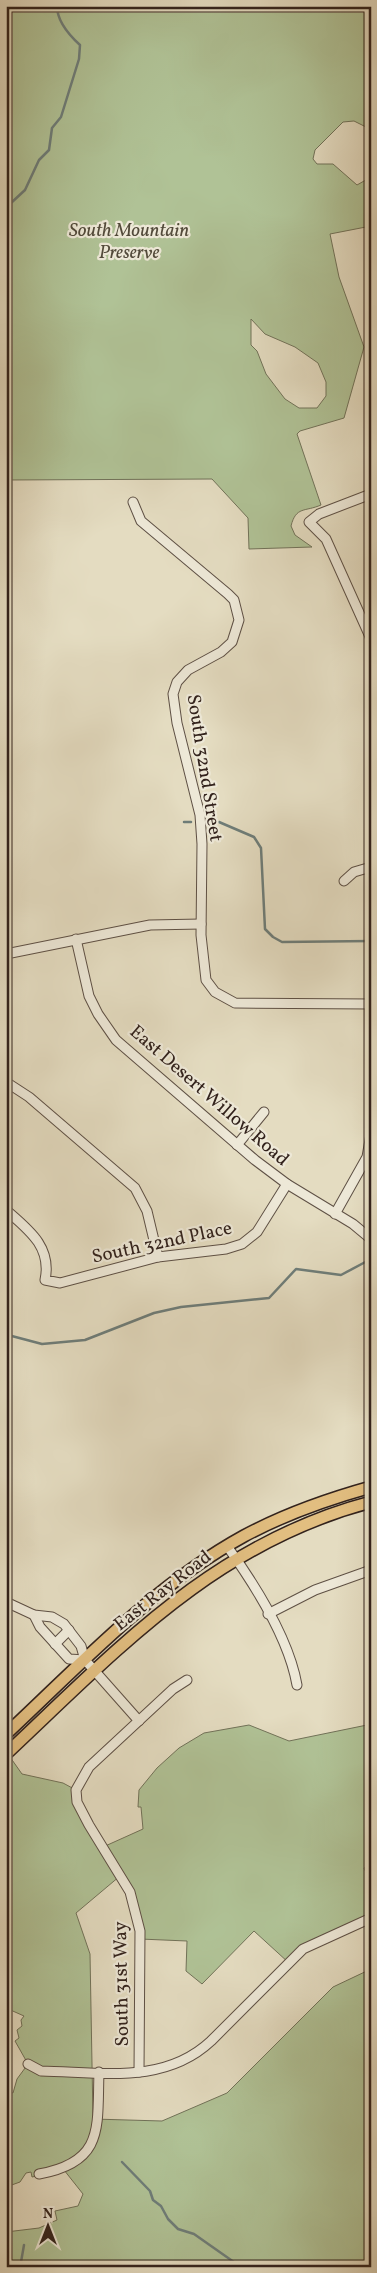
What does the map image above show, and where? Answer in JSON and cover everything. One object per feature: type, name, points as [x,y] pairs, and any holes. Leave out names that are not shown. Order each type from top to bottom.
[{"type":"main road","name":"East Ray Road","points":[[6,1754],[155,1596],[227,1546],[284,1518],[371,1487]]},
{"type":"main road","name":"East Ray Road","points":[[6,1734],[160,1611],[236,1558],[288,1531],[330,1514],[371,1502]]},
{"type":"street","points":[[371,494],[319,514],[309,522],[326,539],[371,639]]},
{"type":"street","name":"South 32nd Street","points":[[133,502],[140,520],[234,600],[239,620],[232,642],[221,652],[188,670],[177,682],[173,694],[177,723],[200,815],[201,924],[203,965],[206,980],[215,992],[235,1003],[254,1005],[371,1004]]},
{"type":"street","points":[[344,881],[354,872],[371,867]]},
{"type":"street","points":[[6,954],[150,925],[201,924]]},
{"type":"street","name":"East Desert Willow Road","points":[[76,939],[88,996],[116,1040],[237,1146],[287,1184],[371,1239]]},
{"type":"street","points":[[335,1214],[367,1157],[371,1134],[371,1004]]},
{"type":"street","points":[[6,1082],[30,1097],[135,1188],[147,1211],[158,1257]]},
{"type":"street","points":[[237,1146],[264,1112]]},
{"type":"street","name":"South 32nd Place","points":[[6,1210],[40,1240],[48,1268],[45,1280],[60,1284],[158,1257],[226,1249],[242,1244],[257,1232],[287,1184]]},
{"type":"street","points":[[227,1546],[236,1558],[268,1614],[288,1654],[297,1685]]},
{"type":"street","points":[[268,1614],[315,1590],[371,1570]]},
{"type":"street","points":[[6,1602],[34,1615],[52,1617],[69,1630],[81,1646],[90,1667],[139,1721],[173,1688],[187,1680]]},
{"type":"street","points":[[34,1615],[40,1628],[69,1659],[90,1667]]},
{"type":"street","points":[[55,1644],[69,1630]]},
{"type":"street","name":"South 31st Way","points":[[139,1721],[89,1766],[76,1790],[78,1802],[88,1825],[130,1892],[137,1910],[140,1931],[139,2072]]},
{"type":"street","points":[[28,2064],[41,2071],[139,2072],[169,2068],[198,2054],[303,1949],[371,1918]]},
{"type":"street","name":"South 31st Way","points":[[39,2174],[57,2171],[71,2164],[79,2159],[90,2147],[97,2127],[99,2072]]},
{"type":"green space","name":"South Mountain Preserve","points":[[6,6],[371,6],[371,142],[366,127],[354,121],[343,122],[315,150],[313,159],[317,164],[333,164],[357,185],[371,177],[371,226],[330,234],[339,277],[364,347],[344,418],[300,431],[297,434],[321,505],[298,512],[291,526],[295,535],[312,547],[249,549],[248,518],[212,479],[6,480]],"holes":[[[251,319],[265,334],[295,347],[318,363],[326,382],[326,396],[317,408],[299,408],[285,399],[266,374],[257,351],[251,345]]]},
{"type":"green space","points":[[371,1722],[371,1865],[364,1868],[371,1884],[371,1918],[322,1939],[289,1963],[254,1931],[202,1984],[186,1971],[187,1941],[140,1939],[140,1931],[120,1876],[76,1913],[90,1954],[93,2119],[162,2121],[227,2093],[333,1987],[371,1969],[371,2267],[6,2267],[6,2232],[39,2228],[57,2220],[55,2211],[78,2206],[83,2194],[64,2170],[32,2177],[31,2172],[26,2173],[20,2182],[6,2187],[6,2091],[13,2093],[17,2079],[28,2064],[15,2041],[19,2038],[17,2030],[22,2026],[21,2020],[24,2016],[6,2008],[6,1760],[10,1757],[22,1774],[63,1783],[76,1790],[103,1847],[143,1829],[141,1807],[138,1807],[139,1790],[157,1768],[179,1748],[204,1733],[249,1725],[289,1741],[367,1725]]},
{"type":"waterway","points":[[6,203],[11,203],[25,190],[39,160],[49,150],[52,128],[61,117],[79,59],[80,45],[61,23],[57,6]]},
{"type":"waterway","points":[[184,822],[191,822]]},
{"type":"waterway","points":[[219,822],[254,837],[261,848],[265,929],[273,937],[282,942],[371,941]]},
{"type":"waterway","points":[[6,1332],[8,1335],[42,1344],[85,1340],[154,1313],[181,1307],[269,1298],[296,1269],[341,1275],[371,1259]]},
{"type":"waterway","points":[[122,2162],[150,2191],[153,2200],[161,2206],[168,2219],[178,2229],[194,2234],[241,2267]]},
{"type":"waterway","points":[[12,2267],[21,2262],[24,2245]]}]
